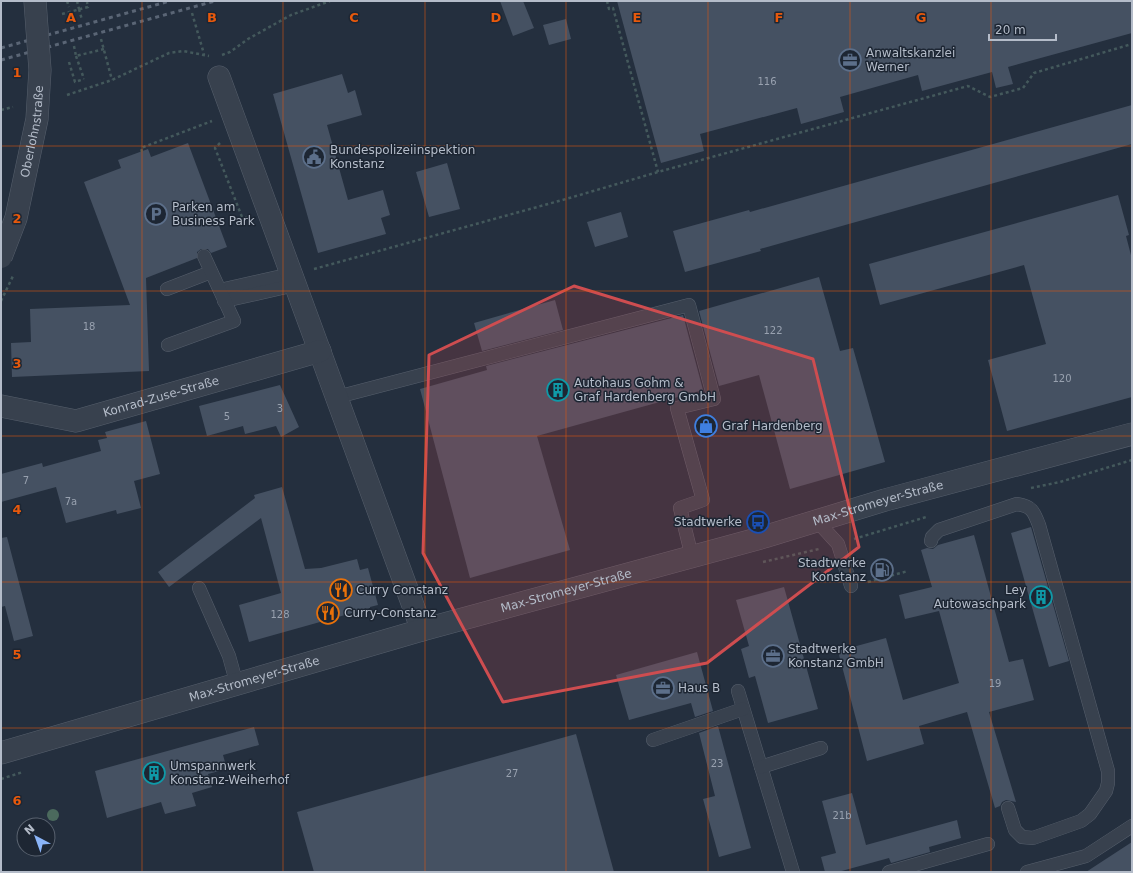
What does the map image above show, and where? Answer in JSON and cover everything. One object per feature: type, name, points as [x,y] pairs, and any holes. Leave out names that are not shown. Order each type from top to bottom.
[{"type":"street","name":"Oberlohnstraße","points":[[1,257],[16,218],[36,119],[40,70],[36,1]]},
{"type":"street","points":[[217,64],[232,113],[422,630]]},
{"type":"street","name":"Konrad-Zuse-Straße","points":[[1,406],[76,420],[320,351]]},
{"type":"street","name":"Max-Stromeyer-Straße","points":[[2,750],[237,685],[422,630],[764,537],[885,500],[1132,434]]},
{"type":"lane","points":[[168,345],[234,322],[204,256]]},
{"type":"lane","points":[[167,289],[211,272]]},
{"type":"lane","points":[[222,296],[293,279]]},
{"type":"lane","points":[[337,397],[689,306],[714,399],[678,408],[703,500],[680,508],[692,557]]},
{"type":"lane","points":[[931,541],[932,537],[939,530],[1017,504],[1026,505],[1032,510],[1039,525],[1108,771],[1108,783],[1099,802],[1090,814],[1081,821],[1033,838],[1022,837],[1015,830],[1008,808]]},
{"type":"lane","points":[[817,521],[838,544],[851,586]]},
{"type":"lane","points":[[199,588],[229,656],[237,685]]},
{"type":"lane","points":[[738,691],[793,872]]},
{"type":"lane","points":[[653,740],[743,709]]},
{"type":"lane","points":[[761,767],[821,748]]},
{"type":"lane","points":[[1027,872],[1086,856],[1132,826]]},
{"type":"lane","points":[[889,872],[988,844]]},
{"type":"path","points":[[67,1],[69,7]]},
{"type":"path","points":[[77,1],[82,20]]},
{"type":"path","points":[[67,95],[112,80],[169,53],[183,50],[204,54],[217,64],[248,39],[291,15],[330,1]]},
{"type":"path","points":[[607,1],[609,9],[613,8],[658,172]]},
{"type":"path","points":[[62,14],[88,7],[87,2]]},
{"type":"path","points":[[192,13],[204,54]]},
{"type":"path","points":[[101,39],[112,80]]},
{"type":"path","points":[[293,279],[308,270],[968,86],[990,97],[1023,88],[1034,72],[1132,44]]},
{"type":"path","points":[[69,62],[75,82],[84,79],[74,46]]},
{"type":"path","points":[[76,56],[89,54],[104,49]]},
{"type":"path","points":[[1,110],[13,107]]},
{"type":"path","points":[[142,152],[141,148],[232,113]]},
{"type":"path","points":[[851,586],[908,571]]},
{"type":"highlighted area","points":[[574,286],[813,359],[859,547],[707,663],[503,702],[423,553],[429,355]]},
{"type":"building","points":[[500,1],[523,1],[534,28],[513,36]]},
{"type":"building","points":[[617,1],[1132,1],[1132,33],[1008,67],[1013,84],[996,88],[992,72],[922,91],[918,75],[840,97],[844,112],[801,124],[797,108],[700,134],[704,151],[661,163]]},
{"type":"building","points":[[566,19],[571,39],[549,45],[543,25]]},
{"type":"building","name":"Bundespolizeiinspektion Konstanz","points":[[342,74],[348,93],[355,90],[362,115],[327,125],[348,200],[383,190],[390,215],[381,218],[386,234],[318,253],[273,94]]},
{"type":"building","points":[[1132,105],[1132,144],[760,249],[761,251],[685,272],[673,231],[749,210],[750,212]]},
{"type":"building","points":[[188,143],[227,247],[211,253],[208,249],[201,249],[197,252],[197,258],[146,278],[149,371],[12,377],[11,343],[31,342],[30,309],[130,305],[84,182],[121,168],[118,160],[148,149],[151,157]]},
{"type":"building","points":[[447,163],[460,209],[429,217],[416,172]]},
{"type":"building","points":[[1118,195],[1129,235],[1126,236],[1132,259],[1132,397],[1007,431],[988,360],[1046,344],[1024,265],[880,305],[869,264]]},
{"type":"building","points":[[621,212],[628,237],[595,247],[587,222]]},
{"type":"building","points":[[819,277],[840,351],[853,348],[885,462],[790,489],[759,375],[719,386],[699,311]]},
{"type":"building","points":[[555,300],[563,330],[482,351],[474,323]]},
{"type":"building","name":"Autohaus Gohm & Graf Hardenberg GmbH","points":[[683,315],[703,390],[537,436],[570,550],[470,578],[420,389],[487,370],[486,366]]},
{"type":"building","points":[[280,385],[299,427],[281,437],[276,426],[245,434],[243,426],[207,436],[199,406]]},
{"type":"building","points":[[146,421],[160,474],[134,481],[141,508],[117,514],[116,510],[66,523],[56,487],[1,502],[1,474],[42,463],[43,467],[101,451],[98,440],[107,438],[105,432]]},
{"type":"building","points":[[282,487],[305,569],[321,568],[357,559],[360,570],[368,568],[378,605],[249,642],[239,605],[281,593],[261,518],[169,587],[158,572],[255,498],[254,495]]},
{"type":"building","name":"Ley Autowaschpark","points":[[1031,527],[1069,661],[1049,667],[1011,533]]},
{"type":"building","points":[[974,535],[1009,662],[1023,659],[1034,700],[989,712],[1016,802],[1006,800],[1002,802],[1000,806],[995,808],[967,712],[919,726],[924,744],[867,761],[838,651],[886,638],[903,700],[959,683],[939,611],[905,619],[899,595],[932,587],[921,550],[927,548],[933,549],[938,545]]},
{"type":"building","points":[[7,537],[33,636],[14,641],[5,606],[1,607],[1,538]]},
{"type":"building","name":"Stadtwerke Konstanz GmbH","points":[[784,587],[818,709],[768,723],[755,676],[749,678],[741,649],[749,646],[736,600]]},
{"type":"building","name":"Haus B","points":[[697,652],[713,711],[695,717],[691,703],[629,720],[616,675]]},
{"type":"building","points":[[718,726],[751,848],[719,857],[703,799],[715,796],[699,733]]},
{"type":"building","name":"Umspannwerk Konstanz-Weiherhof","points":[[254,727],[259,745],[223,755],[227,769],[208,774],[212,787],[192,793],[196,806],[165,814],[161,802],[107,818],[95,771]]},
{"type":"building","points":[[576,734],[614,872],[314,872],[297,812]]},
{"type":"building","points":[[852,793],[866,845],[957,820],[961,838],[929,847],[930,852],[891,863],[889,858],[838,872],[825,872],[821,857],[836,853],[822,801]]},
{"type":"building","points":[[1132,842],[1132,872],[1086,872]]},
{"type":"railway","points":[[1,48],[170,1]]},
{"type":"railway","points":[[1,60],[215,1]]},
{"type":"place","name":"Anwaltskanzlei Werner","points":[[850,60]]},
{"type":"place","name":"Bundespolizeiinspektion Konstanz","points":[[314,157]]},
{"type":"place","name":"Parken am Business Park","points":[[156,214]]},
{"type":"place","name":"Autohaus Gohm & Graf Hardenberg GmbH","points":[[558,390]]},
{"type":"place","name":"Graf Hardenberg","points":[[706,426]]},
{"type":"place","name":"Stadtwerke","points":[[758,522]]},
{"type":"place","name":"Stadtwerke Konstanz","points":[[882,570]]},
{"type":"place","name":"Curry Constanz","points":[[341,590]]},
{"type":"place","name":"Ley Autowaschpark","points":[[1041,597]]},
{"type":"place","name":"Curry-Constanz","points":[[328,613]]},
{"type":"place","name":"Stadtwerke Konstanz GmbH","points":[[773,656]]},
{"type":"place","name":"Haus B","points":[[663,688]]},
{"type":"place","name":"Umspannwerk Konstanz-Weiherhof","points":[[154,773]]}]
